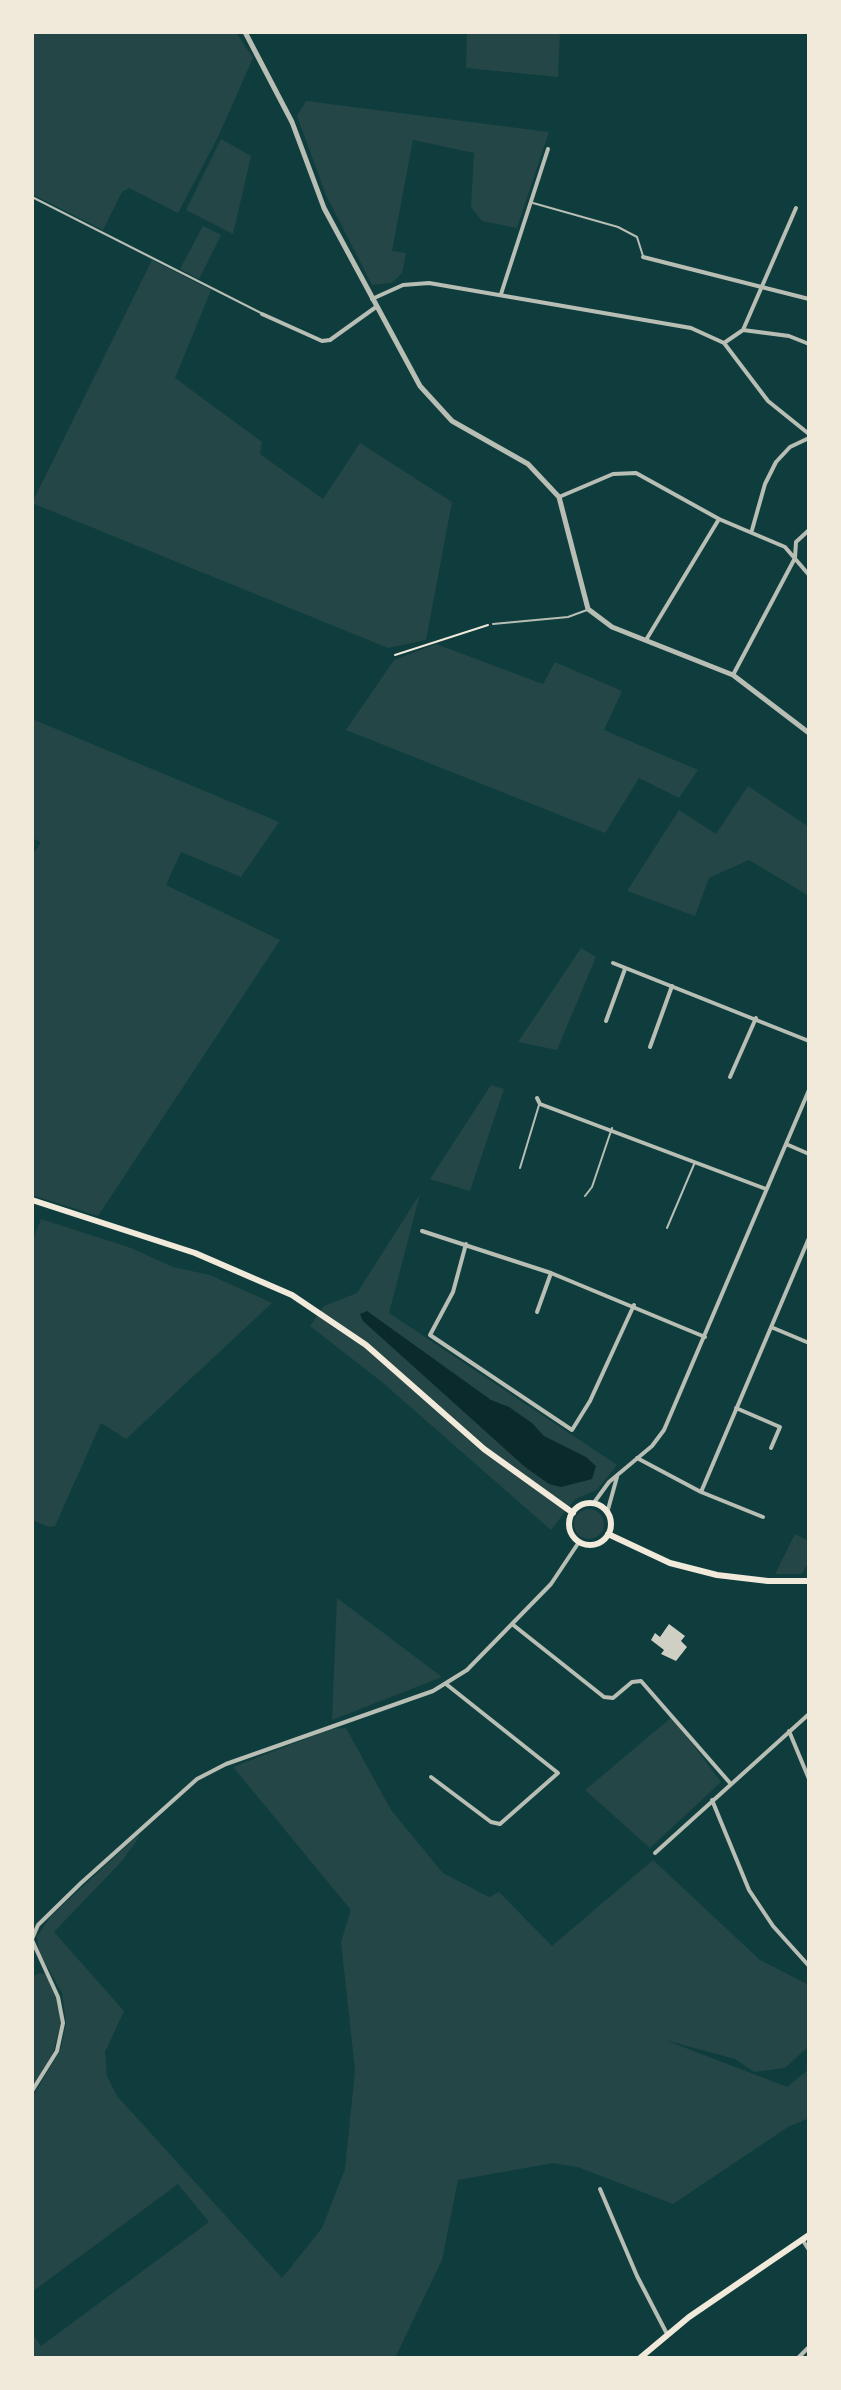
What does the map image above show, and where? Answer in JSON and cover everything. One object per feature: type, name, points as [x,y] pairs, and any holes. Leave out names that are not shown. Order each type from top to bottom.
[{"type":"main road","points":[[32,1200],[217,1261],[300,1300],[366,1345],[513,1472],[573,1513]]},
{"type":"main road","points":[[593,1504],[607,1513],[611,1524],[608,1534],[598,1543],[579,1542],[569,1527],[573,1513],[580,1506],[593,1504]]},
{"type":"main road","points":[[608,1534],[670,1563],[706,1572],[758,1580],[809,1581]]},
{"type":"main road","points":[[640,2358],[667,2334],[809,2235]]},
{"type":"street","points":[[245,32],[292,122],[324,208],[412,374],[439,410],[528,464],[559,497],[588,609],[601,622],[733,675],[809,733]]},
{"type":"street","points":[[501,294],[548,149]]},
{"type":"street","points":[[724,343],[743,330],[796,208]]},
{"type":"street","points":[[643,257],[809,299]]},
{"type":"street","points":[[372,299],[414,283],[501,294],[691,328],[724,343],[768,401],[809,436],[790,447],[776,462],[765,484],[752,530]]},
{"type":"street","points":[[262,314],[322,341],[330,340],[376,307]]},
{"type":"street","points":[[743,330],[789,336],[809,344]]},
{"type":"street","points":[[559,497],[613,474],[636,473],[719,519],[752,530],[785,547],[809,575]]},
{"type":"street","points":[[646,641],[719,519]]},
{"type":"street","points":[[733,675],[795,558],[796,542],[809,530]]},
{"type":"street","points":[[613,963],[809,1041]]},
{"type":"street","points":[[606,1021],[625,969]]},
{"type":"street","points":[[650,1047],[672,986]]},
{"type":"street","points":[[730,1077],[756,1018]]},
{"type":"street","points":[[593,1504],[664,1430],[809,1090]]},
{"type":"street","points":[[538,1101],[766,1189]]},
{"type":"street","points":[[785,1143],[809,1154]]},
{"type":"street","points":[[422,1231],[551,1273],[705,1337]]},
{"type":"street","points":[[701,1492],[808,1242]]},
{"type":"street","points":[[466,1244],[453,1292],[430,1335],[572,1430],[590,1401],[634,1305]]},
{"type":"street","points":[[537,1312],[551,1273]]},
{"type":"street","points":[[771,1327],[809,1343]]},
{"type":"street","points":[[736,1408],[780,1427],[771,1448]]},
{"type":"street","points":[[637,1458],[701,1492],[763,1517]]},
{"type":"street","points":[[607,1513],[618,1475]]},
{"type":"street","points":[[32,2091],[57,2051],[63,2023],[58,1997],[32,1940],[38,1925],[197,1779],[226,1764],[446,1683],[467,1670],[551,1584],[579,1542]]},
{"type":"street","points":[[512,1624],[604,1697],[613,1698],[632,1682],[641,1681],[730,1783]]},
{"type":"street","points":[[431,1777],[491,1822],[500,1824],[558,1773],[446,1683]]},
{"type":"street","points":[[655,1853],[809,1714]]},
{"type":"street","points":[[789,1731],[809,1779]]},
{"type":"street","points":[[712,1800],[749,1890],[773,1926],[809,1966]]},
{"type":"street","points":[[600,2189],[637,2276],[667,2334]]},
{"type":"street","points":[[802,2239],[809,2250]]},
{"type":"street","points":[[798,2358],[809,2347]]},
{"type":"lane","points":[[32,197],[262,314]]},
{"type":"lane","points":[[531,202],[618,227],[637,237],[643,257]]},
{"type":"lane","points":[[493,624],[568,617],[588,609]]},
{"type":"lane","points":[[520,1168],[538,1101]]},
{"type":"lane","points":[[585,1196],[592,1187],[612,1128]]},
{"type":"lane","points":[[667,1228],[695,1161]]},
{"type":"path","points":[[395,655],[493,624]]},
{"type":"shaded area","points":[[32,32],[236,32],[253,58],[218,137],[178,213],[129,188],[122,192],[103,230],[32,194]]},
{"type":"shaded area","points":[[467,32],[560,32],[558,77],[466,68]]},
{"type":"shaded area","points":[[306,101],[549,132],[517,228],[482,221],[471,207],[474,153],[413,140],[392,251],[406,253],[402,273],[392,283],[372,285],[326,195],[297,116]]},
{"type":"shaded area","points":[[221,139],[251,156],[233,234],[186,210]]},
{"type":"shaded area","points":[[203,226],[221,235],[199,279],[180,269]]},
{"type":"shaded area","points":[[152,260],[211,290],[175,378],[262,442],[260,454],[323,499],[360,443],[452,502],[426,640],[388,648],[32,503]]},
{"type":"shaded area","points":[[436,644],[543,684],[555,662],[622,691],[604,730],[698,770],[679,798],[639,778],[605,833],[346,730],[394,660]]},
{"type":"shaded area","points":[[32,719],[279,822],[241,877],[181,852],[166,885],[280,940],[98,1216],[32,1195],[32,856],[41,842],[32,838]]},
{"type":"shaded area","points":[[748,786],[809,827],[809,896],[749,860],[709,878],[695,916],[627,891],[679,810],[716,834]]},
{"type":"shaded area","points":[[581,948],[596,957],[557,1050],[518,1042]]},
{"type":"shaded area","points":[[491,1085],[504,1089],[470,1191],[430,1179]]},
{"type":"shaded area","points":[[420,1194],[389,1313],[617,1465],[597,1490],[575,1499],[551,1530],[382,1382],[310,1326],[324,1306],[357,1293]]},
{"type":"shaded area","points":[[41,1219],[131,1248],[173,1267],[210,1275],[272,1303],[126,1439],[101,1423],[55,1526],[49,1527],[32,1520],[32,1242]]},
{"type":"shaded area","points":[[367,1311],[491,1400],[509,1407],[532,1423],[544,1436],[586,1457],[596,1466],[592,1479],[561,1487],[549,1484],[525,1467],[363,1321],[360,1314]]},
{"type":"shaded area","points":[[589,1509],[600,1513],[604,1524],[600,1535],[589,1539],[578,1535],[574,1524],[578,1513]]},
{"type":"shaded area","points":[[795,1534],[809,1541],[809,1561],[802,1574],[775,1574]]},
{"type":"shaded area","points":[[337,1598],[442,1677],[332,1720]]},
{"type":"shaded area","points":[[672,1717],[721,1782],[650,1848],[585,1790]]},
{"type":"shaded area","points":[[346,1728],[391,1810],[443,1873],[489,1897],[499,1892],[552,1946],[653,1860],[760,1960],[809,1985],[809,2046],[785,2068],[754,2072],[735,2059],[665,2040],[787,2087],[809,2069],[809,2118],[788,2127],[673,2204],[578,2167],[553,2163],[458,2180],[442,2260],[395,2358],[32,2358],[32,2333],[41,2346],[209,2222],[178,2184],[32,2292],[32,2098],[61,2048],[66,2023],[62,1993],[39,1952],[37,1936],[51,1916],[135,1838],[140,1836],[122,1861],[54,1932],[124,2011],[105,2052],[107,2076],[117,2096],[282,2278],[322,2228],[345,2169],[355,2070],[341,1942],[351,1910],[233,1767],[331,1729]]},
{"type":"shaded area","points":[[45,1974],[55,1995],[61,2022],[53,2053],[32,2088],[32,1977]]},
{"type":"building","points":[[669,1624],[685,1636],[681,1641],[687,1647],[676,1661],[661,1654],[664,1650],[651,1640],[655,1633],[660,1637]]}]
